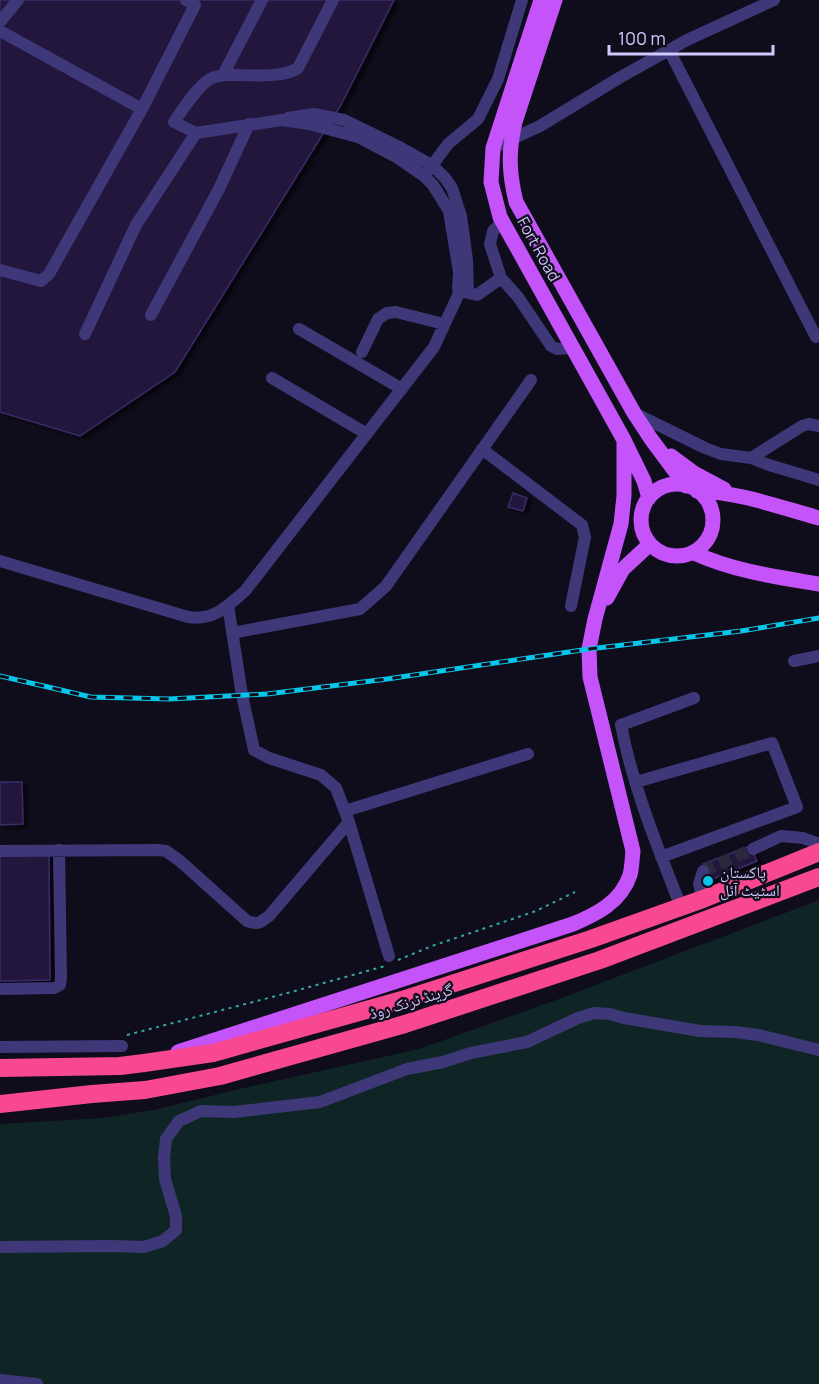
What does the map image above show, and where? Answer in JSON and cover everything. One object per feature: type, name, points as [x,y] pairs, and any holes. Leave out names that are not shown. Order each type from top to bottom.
[{"type":"highway","name":"گرینڈ ٹرنک روڈ","points":[[0,1068],[120,1066],[213,1053],[402,1000],[591,939],[703,899],[819,852]]},
{"type":"highway","name":"گرینڈ ٹرنک روڈ","points":[[0,1104],[145,1090],[242,1070],[405,1024],[600,960],[819,877]]},
{"type":"main road","name":"Fort Road","points":[[541,0],[493,148],[491,182],[500,217],[624,440],[644,481],[649,498]]},
{"type":"main road","name":"Fort Road","points":[[555,0],[511,140],[510,178],[516,202],[634,413],[651,439],[692,488]]},
{"type":"main road","points":[[651,439],[694,473],[744,497]]},
{"type":"main road","points":[[144,1064],[573,924],[598,914],[618,896],[630,876],[633,851],[590,677],[590,649],[595,619],[621,524],[624,496],[624,440]]},
{"type":"main road","points":[[692,488],[706,499],[712,510],[713,523],[704,545],[685,556],[666,555],[657,551],[644,536],[641,516],[649,498],[666,486],[676,484],[744,497],[819,518]]},
{"type":"main road","points":[[595,619],[622,569],[650,544]]},
{"type":"main road","points":[[694,552],[731,567],[819,584]]},
{"type":"street","points":[[0,22],[18,0]]},
{"type":"street","points":[[0,270],[41,281],[49,274],[142,109],[195,5],[186,0]]},
{"type":"street","points":[[223,75],[262,0]]},
{"type":"street","points":[[0,561],[188,617],[212,616],[245,591],[434,347],[444,324],[464,292],[467,260],[461,216],[452,188],[433,166],[344,120],[314,114],[196,133],[174,122],[192,96],[211,78],[223,75],[282,74],[298,68],[333,0]]},
{"type":"street","points":[[424,176],[448,144],[478,119],[498,79],[522,0]]},
{"type":"street","points":[[493,148],[540,126],[687,40],[774,0]]},
{"type":"street","points":[[0,31],[142,109]]},
{"type":"street","points":[[669,50],[816,337]]},
{"type":"street","points":[[282,120],[309,124],[358,137],[399,158],[424,176],[434,185],[449,211],[459,272],[458,289],[477,295],[501,278]]},
{"type":"street","points":[[151,315],[219,189],[249,124]]},
{"type":"street","points":[[85,334],[136,225],[196,133]]},
{"type":"street","points":[[503,221],[493,231],[490,244],[501,278],[518,297],[551,346],[557,349],[573,348]]},
{"type":"street","points":[[362,352],[378,319],[387,313],[396,312],[444,324]]},
{"type":"street","points":[[299,329],[402,389]]},
{"type":"street","points":[[272,378],[367,434]]},
{"type":"street","points":[[232,633],[360,609],[386,586],[531,380]]},
{"type":"street","points":[[634,413],[721,454],[751,458],[819,480]]},
{"type":"street","points":[[751,458],[802,426],[809,424],[819,426]]},
{"type":"street","points":[[482,449],[582,525],[585,537],[571,606]]},
{"type":"street","points":[[228,605],[242,695],[254,750],[269,758],[321,775],[336,788],[347,816],[389,956]]},
{"type":"street","points":[[794,660],[819,656]]},
{"type":"street","points":[[681,907],[661,857],[636,782],[621,725],[694,698]]},
{"type":"street","points":[[636,782],[772,743],[796,807],[661,857]]},
{"type":"street","points":[[0,851],[166,851],[247,921],[256,924],[269,916],[347,816],[528,754]]},
{"type":"street","points":[[753,849],[781,836],[803,838],[819,844]]},
{"type":"street","points":[[0,989],[54,988],[60,985],[59,850]]},
{"type":"street","points":[[703,870],[699,884],[703,899]]},
{"type":"street","points":[[0,1247],[144,1247],[163,1241],[176,1230],[176,1216],[165,1179],[164,1158],[167,1137],[179,1122],[201,1111],[234,1112],[320,1102],[407,1069],[527,1042],[594,1012],[700,1031],[758,1035],[819,1050]]},
{"type":"street","points":[[0,1047],[123,1041],[120,1066]]},
{"type":"street","points":[[0,1380],[37,1384]]},
{"type":"path","points":[[123,1041],[379,968],[432,946],[536,911],[575,892]]},
{"type":"green space","points":[[819,900],[819,1384],[0,1384],[0,1124],[102,1118],[154,1110],[419,1049],[551,1002]]},
{"type":"building","points":[[0,0],[394,0],[341,105],[175,372],[80,436],[0,412]]},
{"type":"building","points":[[513,493],[527,498],[523,511],[508,507]]},
{"type":"building","points":[[0,782],[22,782],[23,824],[0,825]]},
{"type":"building","points":[[750,846],[757,861],[708,881],[703,864]]},
{"type":"building","points":[[49,854],[50,980],[0,981],[0,855]]},
{"type":"tunnel","points":[[703,871],[753,849]]},
{"type":"railway","points":[[0,676],[91,697],[169,699],[267,694],[589,649],[741,631],[819,618]]},
{"type":"place","name":"پاکستان اسٹیٹ آئل","points":[[708,881]]}]
